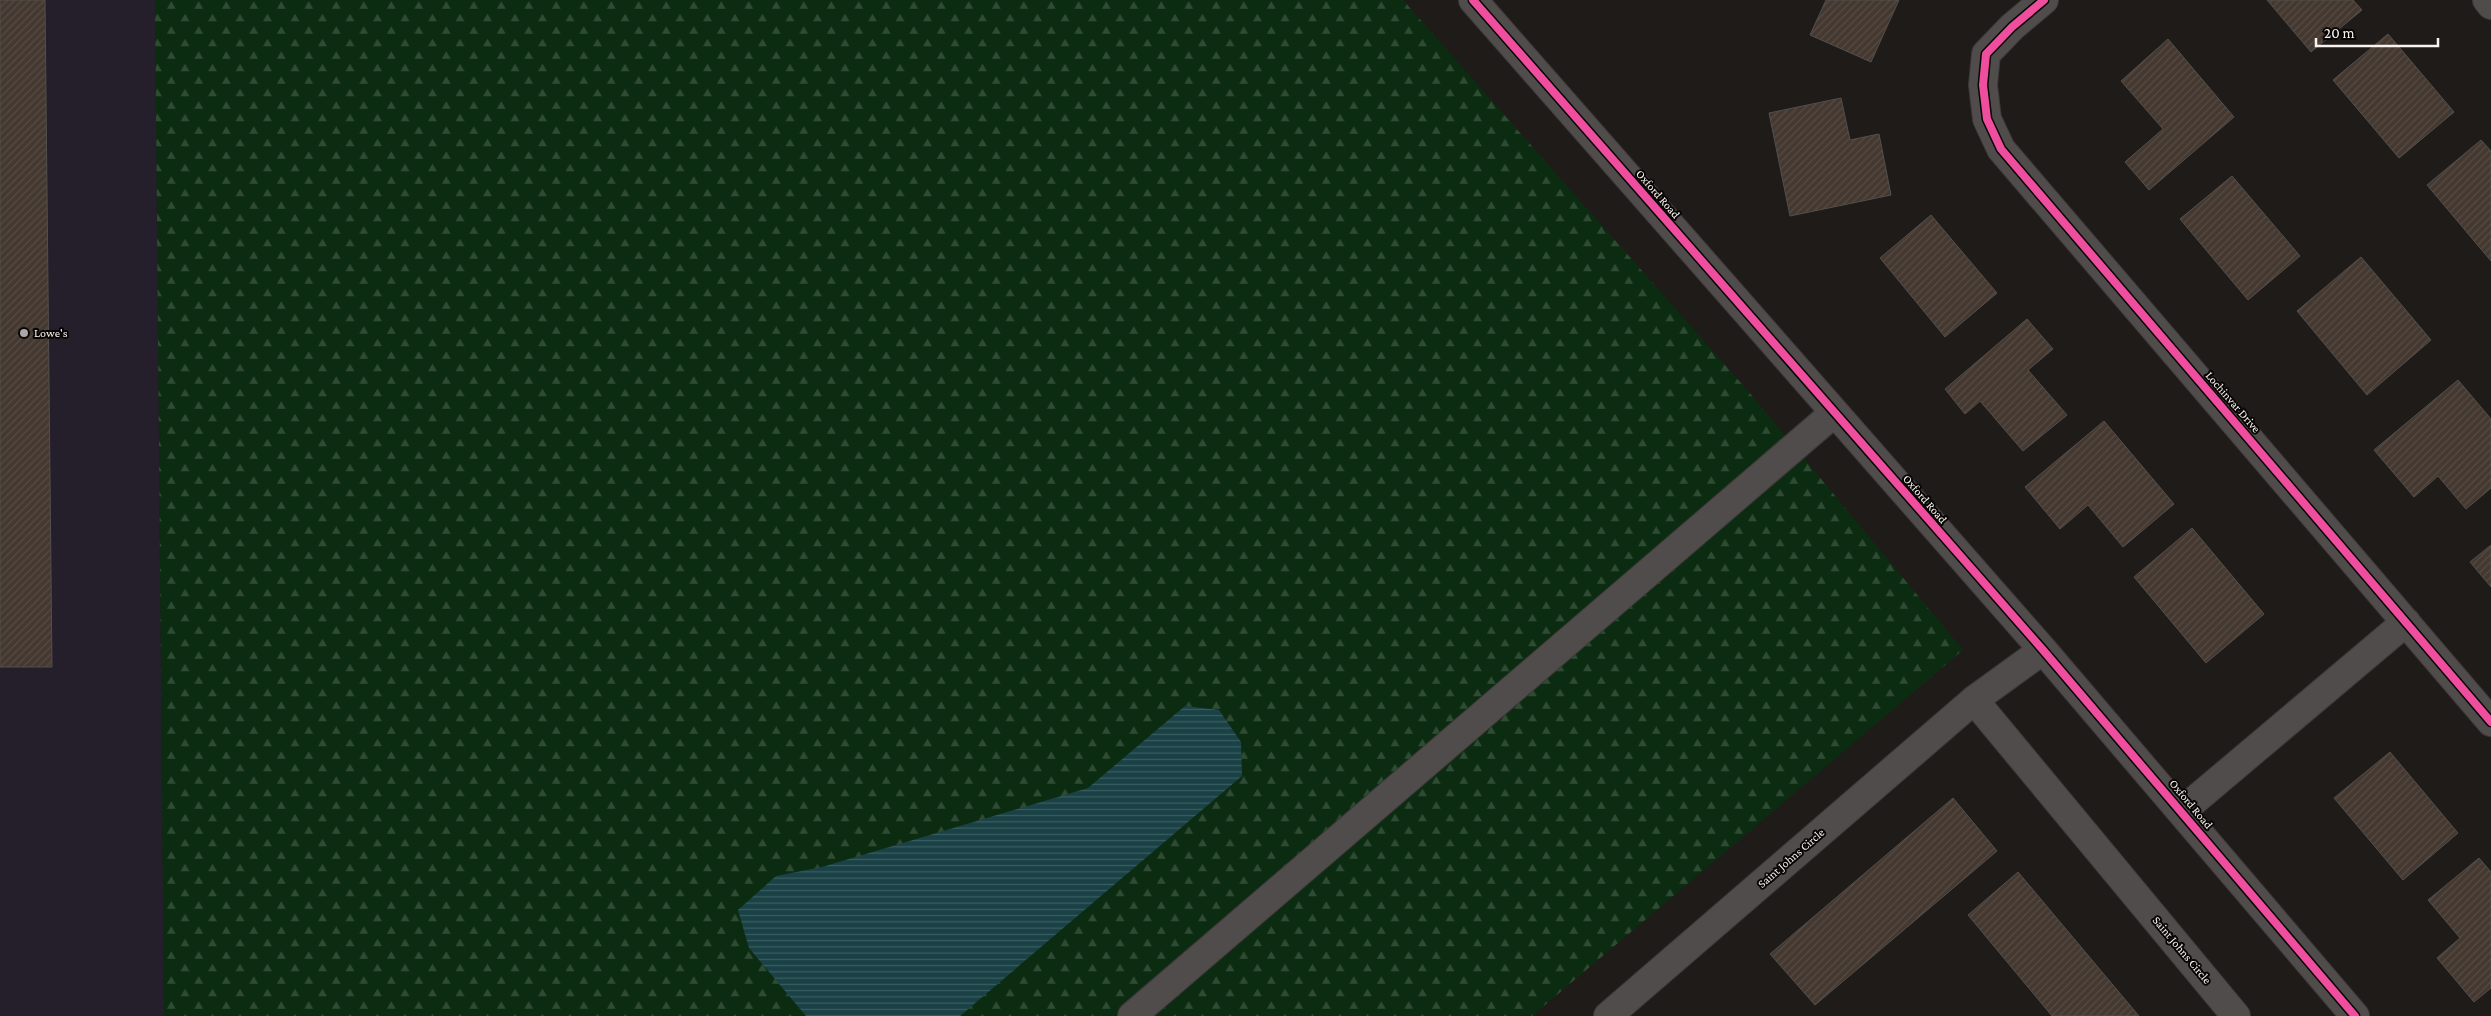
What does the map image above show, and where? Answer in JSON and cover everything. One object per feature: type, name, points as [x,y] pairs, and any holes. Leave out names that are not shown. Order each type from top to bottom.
[{"type":"street","name":"Oxford Road","points":[[1473,0],[2043,650],[2355,1016]]},
{"type":"street","name":"Lochinvar Drive","points":[[2044,0],[2012,27],[1986,54],[1983,85],[1987,120],[2001,149],[2491,722]]},
{"type":"street","points":[[2486,0],[2491,5]]},
{"type":"street","points":[[1132,1016],[1834,413]]},
{"type":"street","points":[[2182,811],[2406,622]]},
{"type":"street","name":"Saint Johns Circle","points":[[1608,1016],[1974,700],[2043,650]]},
{"type":"street","name":"Saint Johns Circle","points":[[1974,700],[2236,1016]]},
{"type":"shaded area","points":[[0,0],[155,0],[164,1016],[0,1016]]},
{"type":"green space","points":[[155,0],[1403,0],[1748,391],[1963,650],[1532,1016],[164,1016]]},
{"type":"water","points":[[1185,706],[1219,710],[1241,742],[1242,776],[960,1016],[806,1016],[749,948],[738,910],[776,876],[822,867],[1088,788]]},
{"type":"building","name":"Lowe's","points":[[0,0],[45,0],[52,667],[0,667]]},
{"type":"building","points":[[1826,0],[1899,0],[1871,62],[1810,35]]},
{"type":"building","points":[[2267,0],[2353,0],[2362,10],[2311,52]]},
{"type":"building","points":[[2388,34],[2454,112],[2399,158],[2333,80]]},
{"type":"building","points":[[2168,39],[2234,117],[2149,190],[2125,162],[2163,129],[2121,81]]},
{"type":"building","points":[[1841,98],[1850,140],[1879,134],[1891,195],[1790,216],[1769,113]]},
{"type":"building","points":[[2481,140],[2491,151],[2491,261],[2427,185]]},
{"type":"building","points":[[2232,176],[2300,256],[2248,300],[2180,219]]},
{"type":"building","points":[[1931,215],[1997,293],[1945,337],[1880,258]]},
{"type":"building","points":[[2361,257],[2431,340],[2367,395],[2297,311]]},
{"type":"building","points":[[2027,319],[2053,349],[2028,370],[2067,415],[2023,451],[1980,401],[1965,414],[1945,389]]},
{"type":"building","points":[[2458,380],[2491,419],[2491,488],[2466,509],[2438,476],[2414,497],[2374,450]]},
{"type":"building","points":[[2104,421],[2174,504],[2123,547],[2088,505],[2060,529],[2025,487]]},
{"type":"building","points":[[2192,528],[2264,614],[2206,663],[2134,577]]},
{"type":"building","points":[[2491,545],[2491,587],[2470,562]]},
{"type":"building","points":[[2390,752],[2458,833],[2403,880],[2334,798]]},
{"type":"building","points":[[1953,798],[1997,851],[1815,1005],[1770,954]]},
{"type":"building","points":[[2479,858],[2491,872],[2491,988],[2474,1002],[2437,958],[2460,938],[2428,900]]},
{"type":"building","points":[[2018,872],[2139,1016],[2052,1016],[1968,915]]},
{"type":"cycle path","points":[[1473,0],[2043,650],[2355,1016]]},
{"type":"cycle path","points":[[2044,0],[2012,27],[1986,54],[1983,85],[1987,119],[2001,149],[2491,722]]},
{"type":"place","name":"Lowe's","points":[[24,333]]}]
